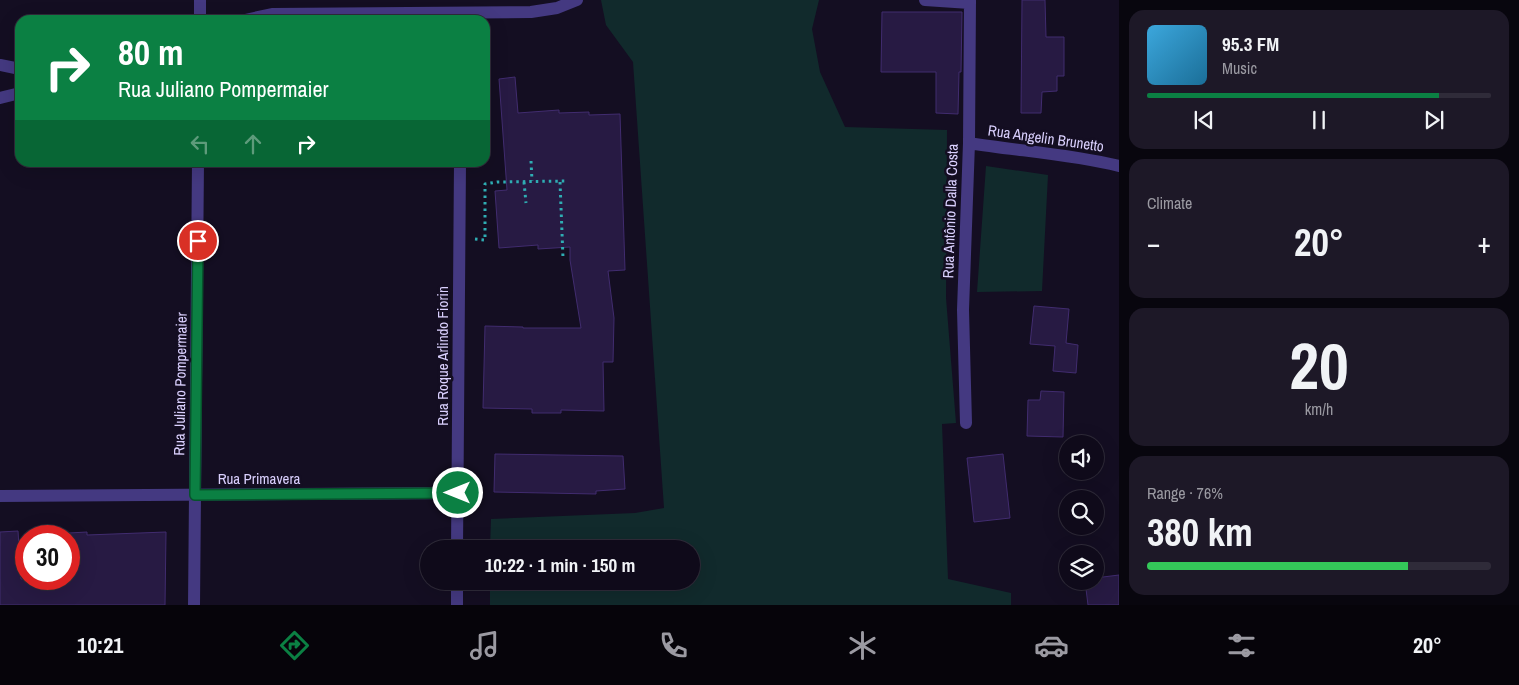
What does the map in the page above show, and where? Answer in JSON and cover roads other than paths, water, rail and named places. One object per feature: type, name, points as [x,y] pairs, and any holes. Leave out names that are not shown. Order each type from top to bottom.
[{"type":"street","points":[[200,0],[200,15]]},
{"type":"street","points":[[268,15],[531,12],[558,8],[577,0]]},
{"type":"street","points":[[925,0],[970,2]]},
{"type":"street","name":"Rua Antônio Dalla Costa","points":[[966,423],[962,310],[969,143],[970,2]]},
{"type":"street","points":[[0,65],[15,68]]},
{"type":"street","points":[[0,98],[15,94]]},
{"type":"street","name":"Rua Angelin Brunetto","points":[[969,143],[1092,159],[1119,166]]},
{"type":"street","name":"Rua Juliano Pompermaier","points":[[194,605],[198,167]]},
{"type":"street","name":"Rua Roque Arlindo Fiorin","points":[[457,540],[460,167]]},
{"type":"street","name":"Rua Primavera","points":[[0,496],[458,493]]},
{"type":"street","points":[[457,590],[457,605]]}]
